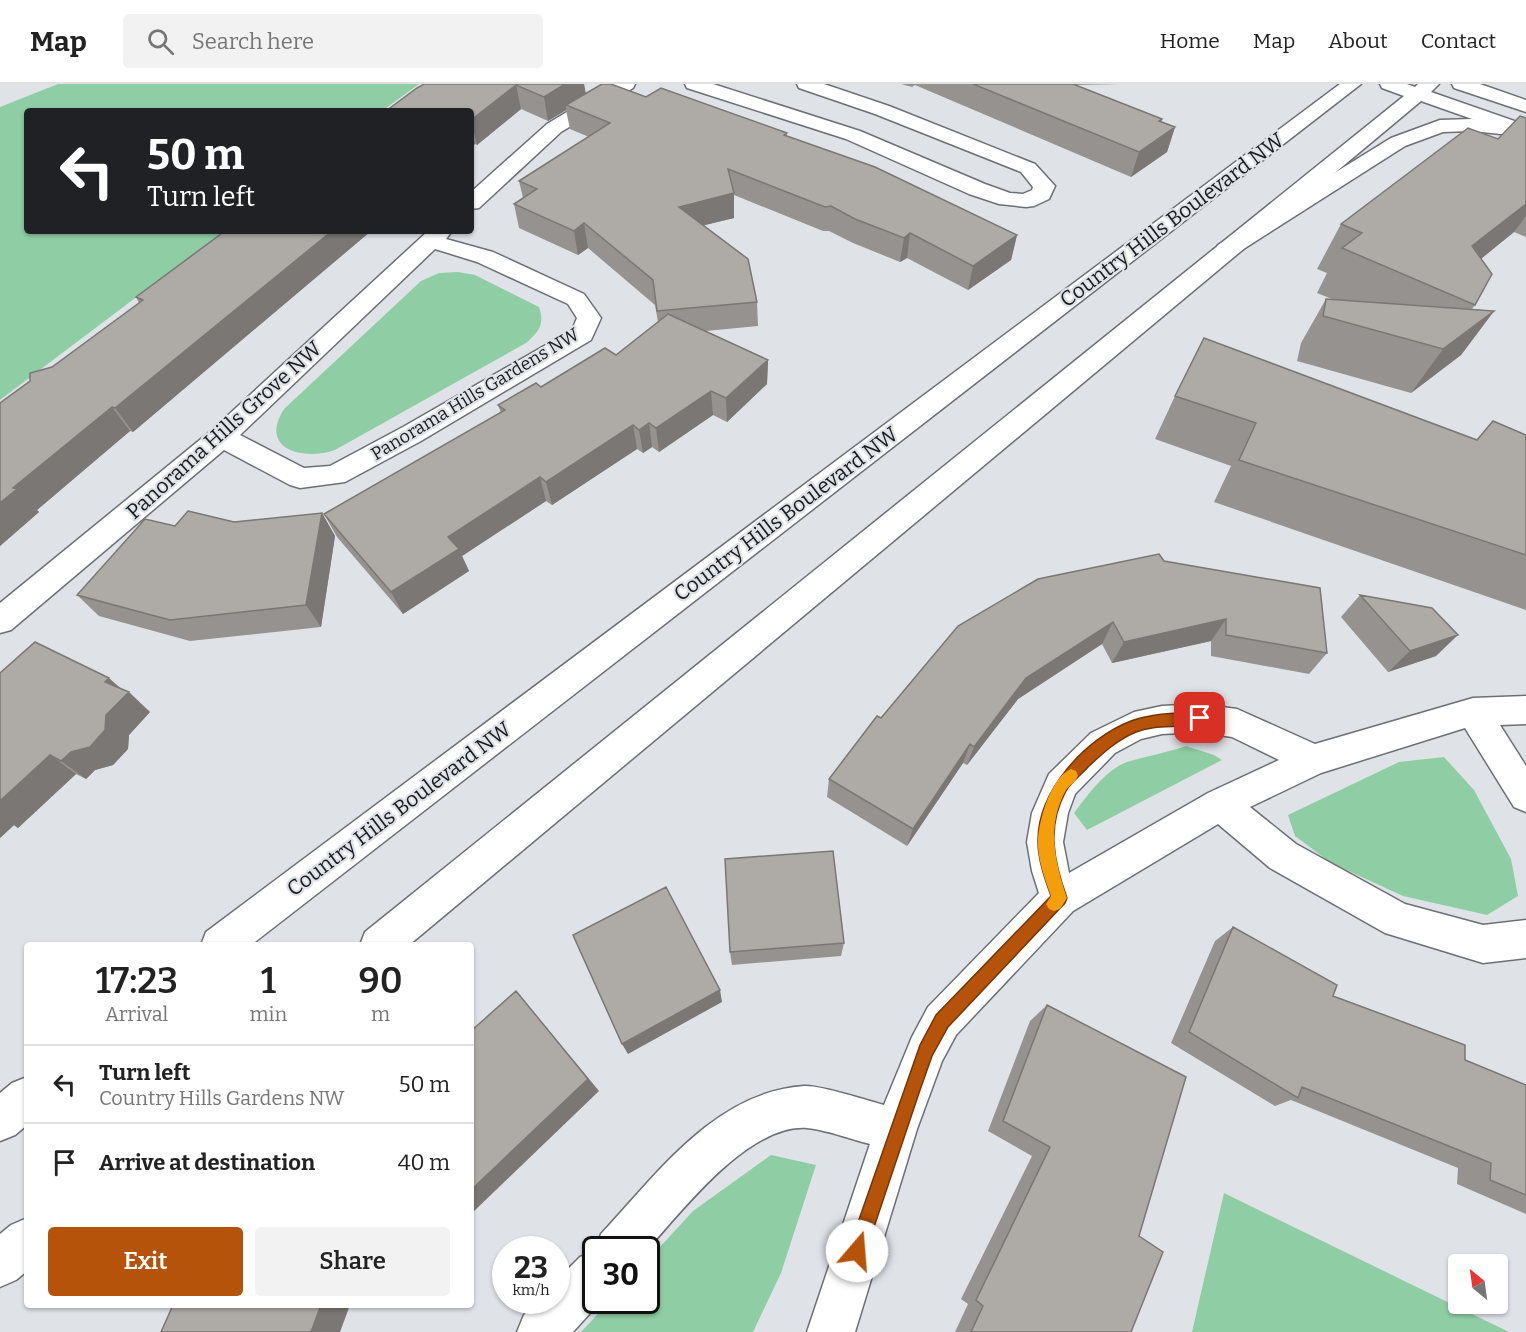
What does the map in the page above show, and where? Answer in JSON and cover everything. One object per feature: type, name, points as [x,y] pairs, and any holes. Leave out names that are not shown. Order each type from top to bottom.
[{"type":"street","points":[[474,200],[554,128],[626,84]]},
{"type":"street","points":[[694,84],[853,135],[977,189],[1007,199],[1026,201],[1041,194],[1044,186],[1028,168],[882,110],[806,84]]},
{"type":"street","name":"Country Hills Boulevard NW","points":[[224,942],[1352,84]]},
{"type":"street","points":[[1389,84],[1424,89],[1523,131]]},
{"type":"street","points":[[1461,84],[1526,106]]},
{"type":"street","points":[[383,942],[1424,89]]},
{"type":"street","points":[[853,135],[882,110]]},
{"type":"street","points":[[1226,250],[1398,142],[1440,126],[1472,125],[1523,131]]},
{"type":"street","name":"Panorama Hills Grove NW","points":[[0,621],[222,437],[435,236]]},
{"type":"street","name":"Panorama Hills Gardens NW","points":[[222,437],[300,478],[335,475],[412,434],[582,335],[589,318],[576,299],[435,236]]},
{"type":"street","points":[[831,1332],[897,1129],[926,1051],[942,1021],[1060,898],[1220,804],[1313,760],[1473,712],[1526,710]]},
{"type":"street","points":[[1473,712],[1526,796]]},
{"type":"street","points":[[1060,898],[1050,871],[1045,842],[1050,813],[1061,785],[1103,743],[1134,726],[1162,720],[1200,718],[1237,723],[1313,760]]},
{"type":"street","points":[[1220,804],[1283,856],[1398,920],[1483,944],[1526,939]]},
{"type":"street","points":[[0,1120],[24,1100]]},
{"type":"street","points":[[630,1236],[706,1153],[764,1114],[806,1107],[897,1129]]},
{"type":"street","points":[[0,1264],[24,1244]]},
{"type":"street","points":[[541,1332],[582,1288]]},
{"type":"green space","points":[[58,84],[419,84],[386,108],[24,108],[24,234],[220,234],[0,400],[0,107]]},
{"type":"green space","points":[[458,272],[475,275],[539,307],[540,327],[526,343],[335,450],[323,453],[298,453],[281,443],[277,434],[277,423],[284,409],[421,281],[439,273]]},
{"type":"green space","points":[[1186,746],[1222,760],[1087,830],[1074,813],[1098,784],[1119,766]]},
{"type":"green space","points":[[1444,757],[1474,790],[1511,859],[1518,896],[1487,915],[1403,896],[1331,863],[1295,836],[1288,815],[1399,762]]},
{"type":"green space","points":[[771,1155],[816,1165],[781,1273],[753,1332],[581,1332],[598,1314],[660,1314],[660,1247],[693,1211]]},
{"type":"green space","points":[[1224,1193],[1448,1302],[1448,1314],[1472,1314],[1509,1332],[1192,1332]]},
{"type":"building","points":[[424,84],[565,84],[544,97],[516,85],[474,118],[474,108],[390,108]]},
{"type":"building","points":[[602,84],[611,84],[646,97],[661,88],[787,133],[784,135],[875,167],[1017,235],[973,266],[910,233],[904,238],[855,219],[831,206],[825,207],[728,169],[734,193],[679,207],[748,259],[757,302],[657,311],[653,280],[584,223],[574,231],[514,204],[537,189],[519,181],[610,123],[566,105]]},
{"type":"building","points":[[973,84],[1073,84],[1162,119],[1159,121],[1175,127],[1139,152]]},
{"type":"building","points":[[1520,116],[1526,118],[1526,204],[1472,246],[1492,274],[1475,305],[1342,248],[1362,233],[1341,224],[1468,128],[1498,139]]},
{"type":"building","points":[[221,234],[328,234],[13,488],[17,489],[0,503],[0,403],[30,381],[30,373],[52,367],[143,300],[136,297]]},
{"type":"building","points":[[1326,299],[1494,311],[1443,349],[1323,316]]},
{"type":"building","points":[[668,314],[768,360],[726,398],[711,391],[656,428],[649,423],[639,430],[633,425],[546,482],[540,477],[448,537],[459,549],[391,592],[324,514],[505,410],[498,405],[536,383],[541,387],[605,348],[616,355]]},
{"type":"building","points":[[1204,338],[1477,440],[1493,421],[1526,435],[1526,555],[1239,460],[1256,423],[1175,396]]},
{"type":"building","points":[[188,511],[234,522],[322,513],[306,605],[170,620],[77,595],[145,519],[175,526]]},
{"type":"building","points":[[1159,554],[1164,561],[1320,588],[1327,653],[1226,635],[1226,619],[1124,642],[1113,622],[1026,678],[974,747],[970,744],[913,829],[829,779],[877,716],[881,718],[958,626],[1038,579]]},
{"type":"building","points":[[1360,595],[1432,608],[1458,635],[1410,651]]},
{"type":"building","points":[[35,642],[109,678],[105,682],[129,692],[106,715],[105,730],[90,747],[71,752],[61,761],[50,755],[0,801],[0,673]]},
{"type":"building","points":[[833,851],[844,943],[730,952],[725,859]]},
{"type":"building","points":[[666,887],[720,990],[622,1044],[573,935]]},
{"type":"building","points":[[1233,927],[1337,985],[1333,996],[1465,1045],[1465,1060],[1526,1085],[1526,1195],[1490,1180],[1491,1163],[1302,1087],[1298,1098],[1189,1032]]},
{"type":"building","points":[[516,991],[588,1079],[474,1187],[474,1028]]},
{"type":"building","points":[[1047,1005],[1186,1077],[1139,1236],[1163,1252],[1131,1332],[971,1332],[983,1306],[976,1300],[1050,1147],[1003,1121]]},
{"type":"building","points":[[172,1308],[320,1308],[311,1332],[161,1332]]},
{"type":"slow traffic","points":[[1054,904],[1060,898],[1050,871],[1045,842],[1050,813],[1061,785],[1071,776]]},
{"type":"route","points":[[857,1251],[911,1090],[926,1051],[942,1021],[1060,898],[1050,871],[1045,842],[1050,813],[1061,785],[1103,743],[1134,726],[1162,720],[1200,718]]}]
